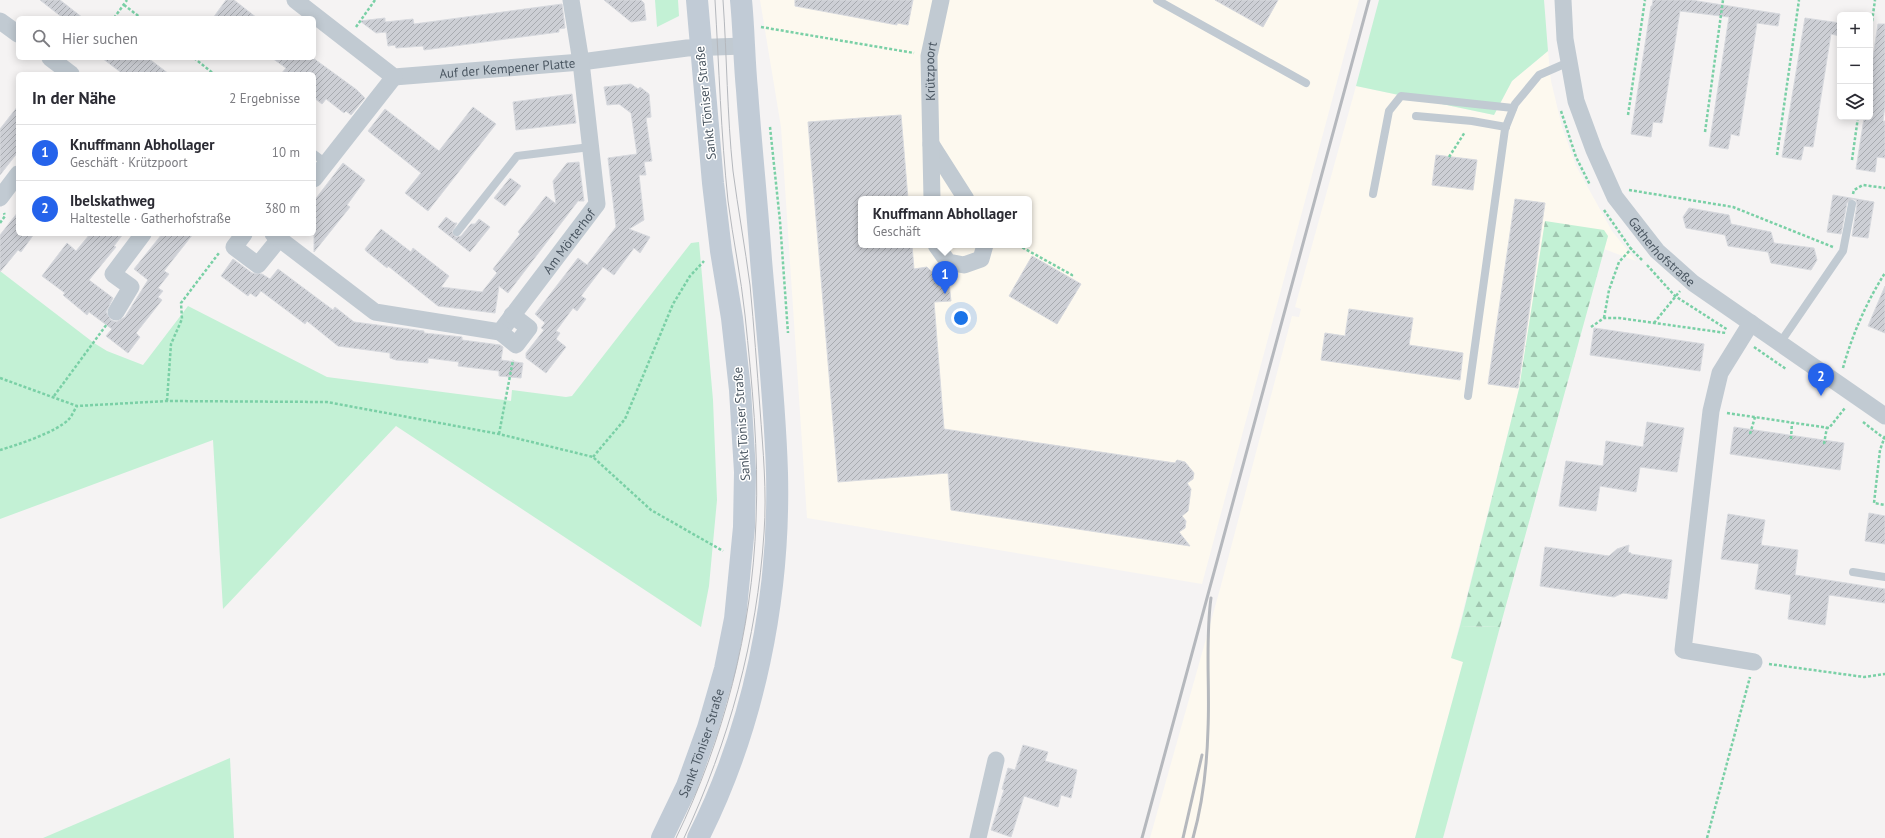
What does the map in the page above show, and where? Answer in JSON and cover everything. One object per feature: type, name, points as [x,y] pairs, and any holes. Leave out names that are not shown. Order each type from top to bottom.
[{"type":"main road","name":"Sankt Töniser Straße","points":[[662,838],[687,786],[708,728],[725,669],[735,619],[742,558],[745,472],[740,390],[732,318],[720,244],[700,48],[697,0]]},
{"type":"main road","points":[[698,838],[724,779],[750,701],[761,649],[774,561],[777,475],[774,418],[741,0]]},
{"type":"street","points":[[295,0],[316,16]]},
{"type":"street","name":"Am Mörterhof","points":[[500,332],[597,204],[581,62],[572,0]]},
{"type":"street","name":"Krützpoort","points":[[932,196],[929,56],[941,0]]},
{"type":"street","name":"Gatherhofstraße","points":[[1563,0],[1565,39],[1576,101],[1594,150],[1615,197],[1656,251],[1693,283],[1885,416]]},
{"type":"street","points":[[316,16],[394,77],[320,159],[316,172]]},
{"type":"street","points":[[0,20],[16,32]]},
{"type":"street","name":"Auf der Kempener Platte","points":[[394,77],[581,62],[687,48],[744,46]]},
{"type":"street","points":[[53,60],[68,72]]},
{"type":"street","points":[[931,144],[964,196]]},
{"type":"street","points":[[0,198],[16,177]]},
{"type":"street","points":[[116,312],[131,287],[113,274],[141,236]]},
{"type":"street","points":[[242,236],[234,247],[258,265],[276,237],[374,312],[500,332],[516,345],[529,328],[512,315]]},
{"type":"street","points":[[938,248],[948,262],[964,265],[981,259],[984,248]]},
{"type":"street","points":[[1751,324],[1720,373],[1711,410],[1683,650],[1754,662]]},
{"type":"street","points":[[978,838],[996,760]]},
{"type":"lane","points":[[1157,0],[1306,83]]},
{"type":"lane","points":[[1468,396],[1506,126],[1513,108],[1539,75],[1570,62]]},
{"type":"lane","points":[[1374,194],[1389,111],[1401,96],[1513,108]]},
{"type":"lane","points":[[1416,116],[1472,121],[1506,126]]},
{"type":"lane","points":[[457,232],[517,156],[590,147]]},
{"type":"lane","points":[[1780,343],[1843,251],[1852,204]]},
{"type":"lane","points":[[1853,572],[1885,577]]},
{"type":"path","points":[[115,16],[127,0]]},
{"type":"path","points":[[346,39],[376,0]]},
{"type":"path","points":[[1628,115],[1645,0]]},
{"type":"path","points":[[1705,132],[1723,0]]},
{"type":"path","points":[[1777,155],[1799,0]]},
{"type":"path","points":[[1873,14],[1875,0]]},
{"type":"path","points":[[124,4],[139,16]]},
{"type":"path","points":[[743,23],[929,56]]},
{"type":"path","points":[[196,60],[212,72]]},
{"type":"path","points":[[1852,160],[1858,120]]},
{"type":"path","points":[[1449,157],[1472,121]]},
{"type":"path","points":[[1852,204],[1854,190],[1858,187],[1863,185],[1885,188]]},
{"type":"path","points":[[1611,187],[1733,207],[1843,251]]},
{"type":"path","points":[[1604,318],[1609,290],[1619,262],[1623,256],[1646,237]]},
{"type":"path","points":[[167,402],[171,344],[182,319],[181,303],[223,248]]},
{"type":"path","points":[[1023,248],[1072,275],[1070,278]]},
{"type":"path","points":[[592,457],[625,419],[673,304],[690,276],[707,258],[708,266]]},
{"type":"path","points":[[1839,384],[1848,351],[1875,289],[1885,273]]},
{"type":"path","points":[[1653,323],[1674,297]]},
{"type":"path","points":[[54,396],[116,312]]},
{"type":"path","points":[[1590,327],[1604,318],[1619,318],[1719,334],[1732,333]]},
{"type":"path","points":[[500,434],[516,345]]},
{"type":"path","points":[[0,378],[54,396],[77,406],[167,402],[328,402],[500,434],[592,457],[651,510],[728,554],[742,558]]},
{"type":"path","points":[[1711,410],[1829,428],[1855,396]]},
{"type":"path","points":[[0,450],[32,439],[56,427],[68,420],[77,406]]},
{"type":"path","points":[[1750,434],[1755,417]]},
{"type":"path","points":[[1791,439],[1792,422]]},
{"type":"path","points":[[1824,444],[1828,427]]},
{"type":"path","points":[[1885,436],[1880,450],[1874,503],[1885,504]]},
{"type":"path","points":[[1707,838],[1754,662],[1864,677],[1885,674]]},
{"type":"shaded area","points":[[760,0],[1359,0],[1202,584],[807,518],[781,127]]},
{"type":"shaded area","points":[[1548,51],[1551,81],[1562,127],[1576,166],[1612,231],[1636,261],[1604,249],[1608,236],[1545,222],[1519,389],[1451,658],[1463,662],[1415,838],[1150,838],[1220,589],[1292,316],[1299,317],[1301,309],[1295,307],[1356,86],[1494,115],[1512,81]]},
{"type":"green space","points":[[655,0],[678,0],[679,16],[657,27]]},
{"type":"green space","points":[[1379,0],[1544,0],[1548,51],[1512,81],[1494,115],[1356,86]]},
{"type":"green space","points":[[1545,221],[1604,230],[1608,236],[1500,627],[1460,626],[1519,389]]},
{"type":"green space","points":[[699,242],[713,400],[717,500],[709,586],[701,627],[396,426],[223,609],[213,440],[0,519],[0,271],[94,343],[107,351],[143,365],[188,306],[327,377],[511,401],[512,390],[566,397],[572,396],[691,243]]},
{"type":"green space","points":[[1460,626],[1500,627],[1443,838],[1415,838],[1463,662],[1451,658]]},
{"type":"green space","points":[[230,758],[234,838],[43,838]]},
{"type":"building","points":[[40,0],[60,0],[80,16],[60,16]]},
{"type":"building","points":[[226,0],[234,0],[254,16],[214,16]]},
{"type":"building","points":[[604,0],[641,0],[644,3],[646,20],[631,22]]},
{"type":"building","points":[[795,0],[913,0],[908,25],[897,23],[897,25],[795,6]]},
{"type":"building","points":[[1215,0],[1278,0],[1263,27]]},
{"type":"building","points":[[1653,0],[1691,0],[1780,14],[1778,26],[1757,23],[1739,136],[1731,134],[1728,149],[1709,146],[1729,17],[1680,11],[1662,123],[1653,122],[1651,137],[1631,134]]},
{"type":"building","points":[[562,4],[565,28],[559,29],[559,32],[424,50],[423,46],[396,48],[395,45],[388,46],[386,32],[376,33],[360,21],[385,18],[385,22],[413,19],[414,24]]},
{"type":"building","points":[[1805,18],[1837,23],[1837,35],[1831,34],[1813,147],[1804,146],[1801,160],[1782,157]]},
{"type":"building","points":[[1878,24],[1885,24],[1885,106],[1883,121],[1885,121],[1885,158],[1877,157],[1875,172],[1856,169],[1864,120],[1873,120],[1873,57]]},
{"type":"building","points":[[105,60],[151,60],[166,72],[120,72]]},
{"type":"building","points":[[275,60],[316,60],[357,90],[365,98],[351,115],[346,111],[344,113],[326,99],[322,104],[316,100],[316,72],[283,72],[286,68]]},
{"type":"building","points":[[631,84],[638,89],[640,87],[649,94],[651,117],[646,118],[652,161],[644,162],[646,175],[639,175],[644,220],[629,229],[650,237],[640,253],[634,248],[614,275],[603,267],[581,296],[586,299],[577,311],[573,308],[556,331],[560,333],[556,339],[566,347],[546,373],[526,358],[526,353],[544,330],[541,328],[545,323],[535,314],[578,258],[587,265],[616,227],[608,158],[637,154],[631,113],[619,104],[607,105],[604,87]]},
{"type":"building","points":[[572,94],[576,123],[516,130],[513,102]]},
{"type":"building","points":[[473,107],[496,124],[428,211],[405,193],[421,173],[368,131],[385,109],[439,151]]},
{"type":"building","points":[[16,109],[16,155],[0,175],[0,129]]},
{"type":"building","points":[[901,115],[908,196],[858,196],[858,248],[912,248],[914,269],[927,267],[936,276],[937,284],[949,283],[951,301],[934,302],[944,429],[1175,463],[1177,460],[1185,462],[1194,473],[1193,479],[1187,483],[1191,489],[1188,511],[1182,516],[1186,521],[1185,528],[1179,532],[1190,546],[951,510],[948,473],[838,482],[808,122]]},
{"type":"building","points":[[1436,155],[1477,160],[1473,190],[1432,185]]},
{"type":"building","points":[[579,162],[584,201],[578,201],[508,293],[499,286],[495,313],[438,306],[388,266],[387,268],[365,249],[381,229],[411,252],[413,248],[449,276],[441,287],[482,292],[497,273],[493,269],[520,234],[518,232],[546,196],[556,204],[553,181],[567,163]]},
{"type":"building","points":[[343,163],[365,180],[347,205],[350,207],[314,252],[314,236],[316,236],[316,198]]},
{"type":"building","points":[[510,178],[521,186],[505,206],[494,198]]},
{"type":"building","points":[[1833,195],[1874,202],[1868,238],[1852,236],[1857,205],[1856,200],[1853,199],[1847,203],[1841,234],[1827,232]]},
{"type":"building","points":[[1515,199],[1545,203],[1518,388],[1488,384]]},
{"type":"building","points":[[1689,208],[1729,215],[1731,224],[1771,232],[1774,243],[1814,248],[1817,260],[1811,270],[1771,263],[1768,252],[1728,246],[1725,235],[1686,228],[1683,217]]},
{"type":"building","points":[[16,215],[16,236],[33,236],[21,252],[18,250],[0,272],[0,235]]},
{"type":"building","points":[[446,217],[454,223],[457,223],[452,232],[456,237],[461,236],[471,224],[475,224],[479,219],[490,227],[470,252],[438,227]]},
{"type":"building","points":[[88,236],[122,236],[114,246],[116,247],[89,280],[113,298],[106,312],[111,320],[116,322],[125,317],[148,280],[134,269],[160,236],[191,236],[164,271],[169,274],[158,288],[163,291],[158,297],[162,300],[136,333],[140,337],[128,353],[106,336],[112,329],[89,312],[87,315],[63,295],[65,293],[42,276],[67,243],[76,251]]},
{"type":"building","points":[[1032,256],[1081,284],[1057,324],[1009,296]]},
{"type":"building","points":[[233,259],[252,273],[262,274],[270,279],[278,269],[333,310],[335,307],[354,322],[424,331],[424,333],[462,337],[462,340],[500,345],[503,347],[501,360],[523,363],[521,378],[499,376],[499,371],[458,366],[459,362],[428,358],[428,363],[396,360],[390,358],[390,353],[338,346],[307,321],[305,324],[261,291],[256,297],[250,293],[248,296],[221,276]]},
{"type":"building","points":[[1885,286],[1885,333],[1868,326]]},
{"type":"building","points":[[1349,309],[1413,318],[1409,345],[1463,353],[1460,380],[1321,360],[1325,333],[1345,336]]},
{"type":"building","points":[[1594,328],[1704,344],[1700,371],[1590,355]]},
{"type":"building","points":[[1647,422],[1684,428],[1677,472],[1640,467],[1636,492],[1600,486],[1596,511],[1559,506],[1566,461],[1603,466],[1606,441],[1643,447]]},
{"type":"building","points":[[1734,427],[1844,443],[1840,470],[1730,454]]},
{"type":"building","points":[[1869,513],[1885,516],[1885,544],[1865,541]]},
{"type":"building","points":[[1728,514],[1765,520],[1761,545],[1798,550],[1795,575],[1885,589],[1885,603],[1829,595],[1825,625],[1788,619],[1791,595],[1755,589],[1759,564],[1721,559]]},
{"type":"building","points":[[1629,545],[1628,552],[1631,554],[1672,560],[1667,599],[1623,593],[1614,597],[1540,586],[1545,547],[1609,556],[1617,549]]},
{"type":"building","points":[[1023,745],[1048,752],[1045,761],[1077,770],[1071,798],[1061,795],[1058,807],[1024,796],[1011,837],[991,830],[1004,790],[1002,789],[1008,768],[1015,770]]},
{"type":"tram line","points":[[676,838],[708,762],[732,684],[742,644],[749,603],[756,521],[756,443],[748,341],[728,201],[715,0]]},
{"type":"tram line","points":[[684,838],[714,764],[738,689],[755,612],[765,518],[763,455],[750,285],[733,171],[729,128],[723,0]]},
{"type":"railway","points":[[1142,838],[1369,0]]},
{"type":"railway","points":[[1193,838],[1202,797],[1207,757],[1208,630],[1211,598]]},
{"type":"railway","points":[[1183,838],[1202,755]]},
{"type":"place","name":"Knuffmann Abhollager","points":[[945,294]]},
{"type":"place","name":"Ibelskathweg","points":[[1821,396]]}]
